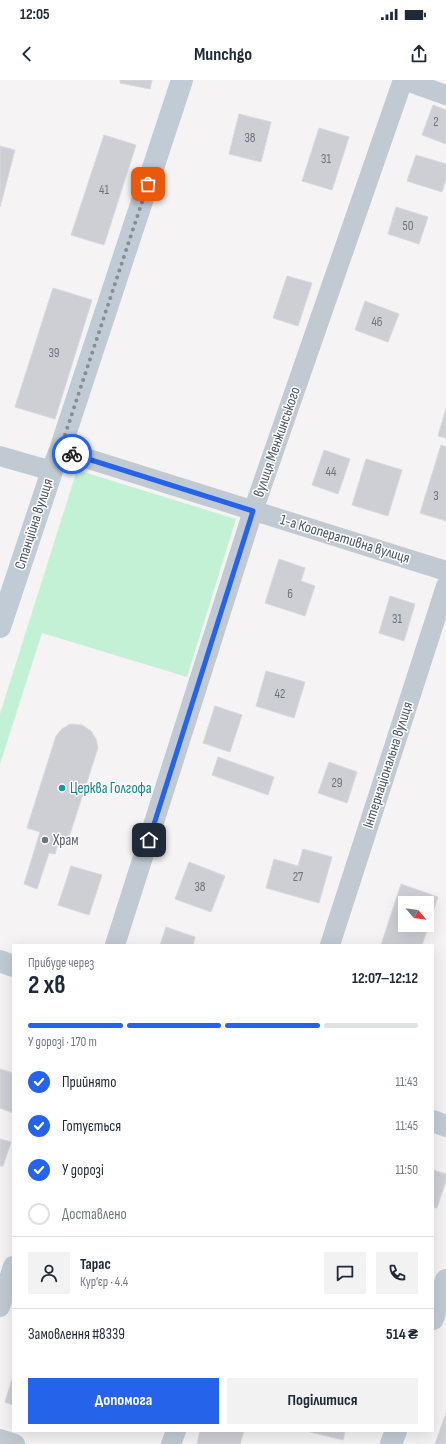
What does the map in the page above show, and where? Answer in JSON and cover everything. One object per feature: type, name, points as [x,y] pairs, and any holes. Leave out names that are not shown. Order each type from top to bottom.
[{"type":"street","name":"Станційна вулиця","points":[[0,627],[182,80]]},
{"type":"street","points":[[404,80],[446,95]]},
{"type":"street","name":"вулиця Менжинського","points":[[116,944],[253,511],[404,80]]},
{"type":"street","name":"1-а Кооперативна вулиця","points":[[60,450],[446,571]]},
{"type":"street","points":[[0,456],[52,471]]},
{"type":"street","name":"Інтернаціональна вулиця","points":[[330,944],[446,586]]},
{"type":"street","points":[[0,961],[12,966]]},
{"type":"street","points":[[434,1121],[446,1126]]},
{"type":"street","points":[[0,1307],[12,1269]]},
{"type":"street","points":[[434,1316],[446,1280]]},
{"type":"street","points":[[171,1444],[176,1432]]},
{"type":"street","points":[[391,1444],[396,1432]]},
{"type":"street","points":[[0,1439],[15,1444]]},
{"type":"green space","points":[[77,470],[236,519],[187,677],[42,633],[0,764],[0,714]]},
{"type":"building","points":[[120,80],[152,80],[150,89],[120,83]]},
{"type":"building","points":[[433,105],[446,110],[446,144],[422,135]]},
{"type":"building","points":[[239,114],[271,122],[261,162],[229,154]]},
{"type":"building","points":[[319,128],[349,137],[332,190],[302,181]]},
{"type":"building","points":[[104,135],[136,145],[104,245],[71,235]]},
{"type":"building","points":[[0,146],[15,150],[0,207]]},
{"type":"building","points":[[416,155],[446,164],[446,179],[442,192],[407,181]]},
{"type":"building","points":[[396,207],[428,217],[419,244],[388,234]]},
{"type":"building","points":[[287,276],[312,283],[298,326],[273,318]]},
{"type":"building","points":[[53,288],[92,300],[55,419],[15,407]]},
{"type":"building","points":[[365,301],[399,314],[388,342],[355,330]]},
{"type":"building","points":[[446,408],[446,438],[438,436]]},
{"type":"building","points":[[441,445],[446,447],[446,521],[420,513]]},
{"type":"building","points":[[324,450],[350,459],[338,494],[312,485]]},
{"type":"building","points":[[366,459],[402,470],[388,516],[352,505]]},
{"type":"building","points":[[279,559],[305,568],[301,581],[315,586],[305,616],[265,603]]},
{"type":"building","points":[[390,596],[415,604],[404,641],[379,633]]},
{"type":"building","points":[[266,671],[305,682],[294,718],[256,706]]},
{"type":"building","points":[[215,706],[242,715],[230,752],[203,743]]},
{"type":"building","name":"Церква Голгофа","points":[[70,724],[82,725],[91,731],[96,739],[98,748],[67,843],[59,840],[55,854],[49,853],[37,889],[24,884],[40,832],[27,828],[56,736],[62,729]]},
{"type":"building","points":[[218,757],[274,777],[268,795],[212,775]]},
{"type":"building","points":[[329,762],[357,772],[347,803],[318,793]]},
{"type":"building","points":[[303,849],[332,857],[319,903],[266,888],[274,859],[298,866]]},
{"type":"building","points":[[189,862],[225,876],[211,912],[175,899]]},
{"type":"building","points":[[71,866],[102,875],[89,915],[58,905]]},
{"type":"building","points":[[401,884],[438,897],[434,909],[434,896],[398,896],[398,932],[426,932],[422,944],[381,944]]},
{"type":"building","points":[[166,927],[195,937],[193,944],[160,944]]},
{"type":"building","points":[[0,1069],[12,1073],[12,1113],[0,1108]]},
{"type":"building","points":[[0,1139],[11,1142],[3,1166],[0,1166]]},
{"type":"building","points":[[434,1170],[446,1174],[446,1180],[437,1208],[434,1207]]},
{"type":"building","points":[[12,1379],[12,1405],[5,1402]]},
{"type":"building","points":[[446,1413],[446,1444],[435,1444]]},
{"type":"building","points":[[200,1432],[244,1432],[240,1444],[197,1444]]},
{"type":"building","points":[[310,1432],[345,1432],[343,1440]]},
{"type":"way so far","points":[[72,454],[60,450],[148,184]]},
{"type":"place","name":"Церква Голгофа","points":[[62,788]]},
{"type":"place","name":"Храм","points":[[45,840]]},
{"type":"route","points":[[72,454],[253,511],[149,840]]}]
